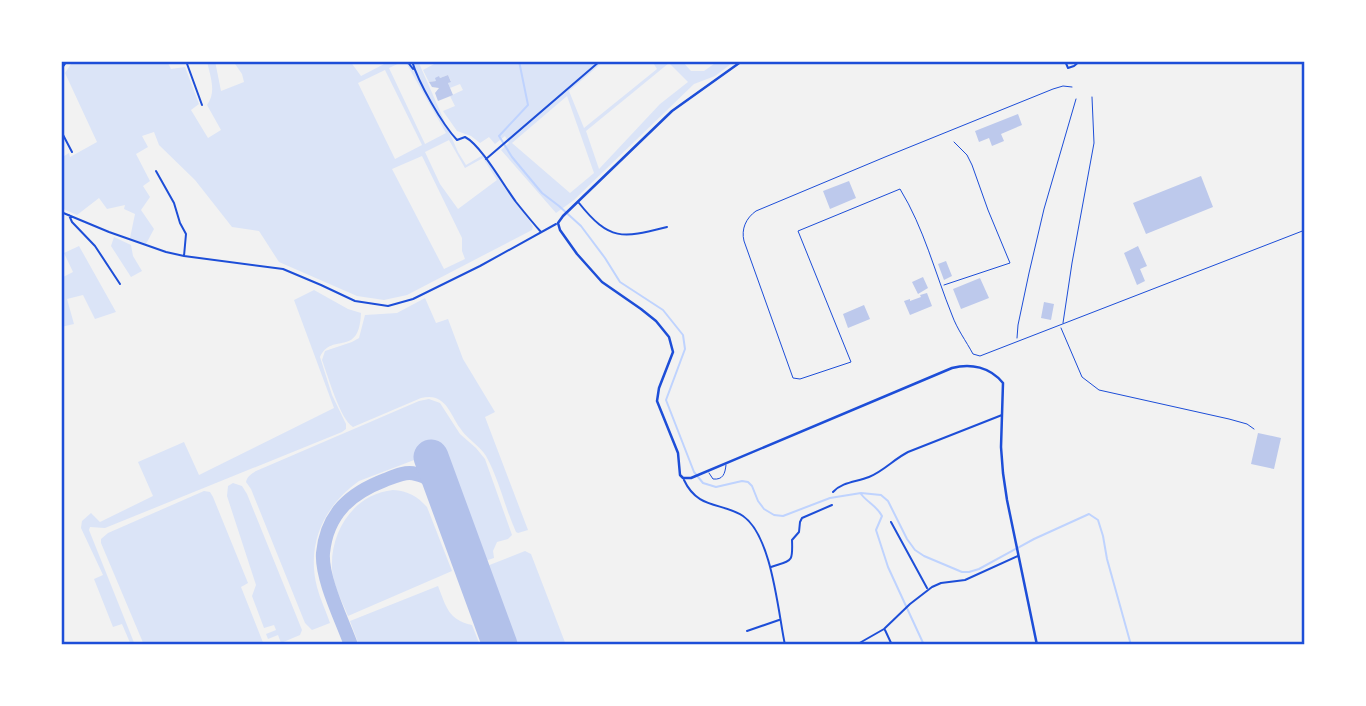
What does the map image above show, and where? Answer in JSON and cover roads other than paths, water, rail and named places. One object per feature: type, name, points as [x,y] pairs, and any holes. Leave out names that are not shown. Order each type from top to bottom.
[{"type":"main road","points":[[61,68],[66,61]]},
{"type":"street","points":[[186,61],[202,105]]},
{"type":"street","points":[[407,61],[449,131],[457,140],[465,137],[469,139],[541,233]]},
{"type":"street","points":[[412,61],[415,73]]},
{"type":"street","points":[[486,159],[600,61]]},
{"type":"street","points":[[61,212],[149,247],[184,256],[283,269],[355,301],[388,306],[413,299],[558,223],[672,111],[742,61]]},
{"type":"street","points":[[1065,61],[1068,68],[1080,61]]},
{"type":"street","points":[[61,131],[72,152]]},
{"type":"street","points":[[156,170],[174,203],[186,234],[184,256]]},
{"type":"street","points":[[577,204],[598,225],[617,233],[632,236],[667,227]]},
{"type":"street","points":[[69,215],[120,284]]},
{"type":"street","points":[[558,223],[560,230],[602,282],[641,309],[669,337],[673,352],[659,388],[657,401],[678,453],[680,475],[687,487],[701,499],[745,518],[761,541],[770,567],[785,645]]},
{"type":"street","points":[[683,478],[709,471],[952,368],[963,365],[989,371],[1001,380],[1003,387],[1003,473],[1037,645]]},
{"type":"street","points":[[833,492],[840,485],[879,473],[908,452],[1003,414]]},
{"type":"street","points":[[770,567],[787,562],[792,557],[792,540],[799,532],[802,518],[832,505]]},
{"type":"street","points":[[891,522],[928,589]]},
{"type":"street","points":[[856,645],[884,629],[928,589],[941,583],[965,580],[1019,554]]},
{"type":"street","points":[[747,631],[780,620]]},
{"type":"street","points":[[884,629],[892,645]]},
{"type":"lane","points":[[1072,87],[1053,89],[756,211],[748,218],[743,229],[744,241],[793,378],[800,379],[851,362],[798,231],[900,189],[911,206],[953,318],[973,354],[980,356],[1305,230]]},
{"type":"lane","points":[[1092,97],[1094,143],[1061,325],[1082,377],[1099,390],[1229,419],[1254,429]]},
{"type":"lane","points":[[1017,341],[1018,325],[1042,219],[1076,99]]},
{"type":"lane","points":[[942,286],[1010,263],[972,165],[967,155],[954,142]]},
{"type":"lane","points":[[709,471],[709,475],[718,479],[725,473],[726,463]]},
{"type":"waterway","points":[[519,61],[528,105],[499,136],[512,157],[542,193],[581,226],[620,282],[663,310],[683,335],[685,349],[666,400],[694,472],[703,483],[716,487],[748,482],[764,509],[774,515],[783,516],[830,498],[861,493],[881,495],[888,501],[915,550],[962,572],[979,569],[1034,539],[1089,514],[1098,520],[1131,645]]},
{"type":"waterway","points":[[861,494],[882,516],[876,530],[888,567],[924,645]]}]
